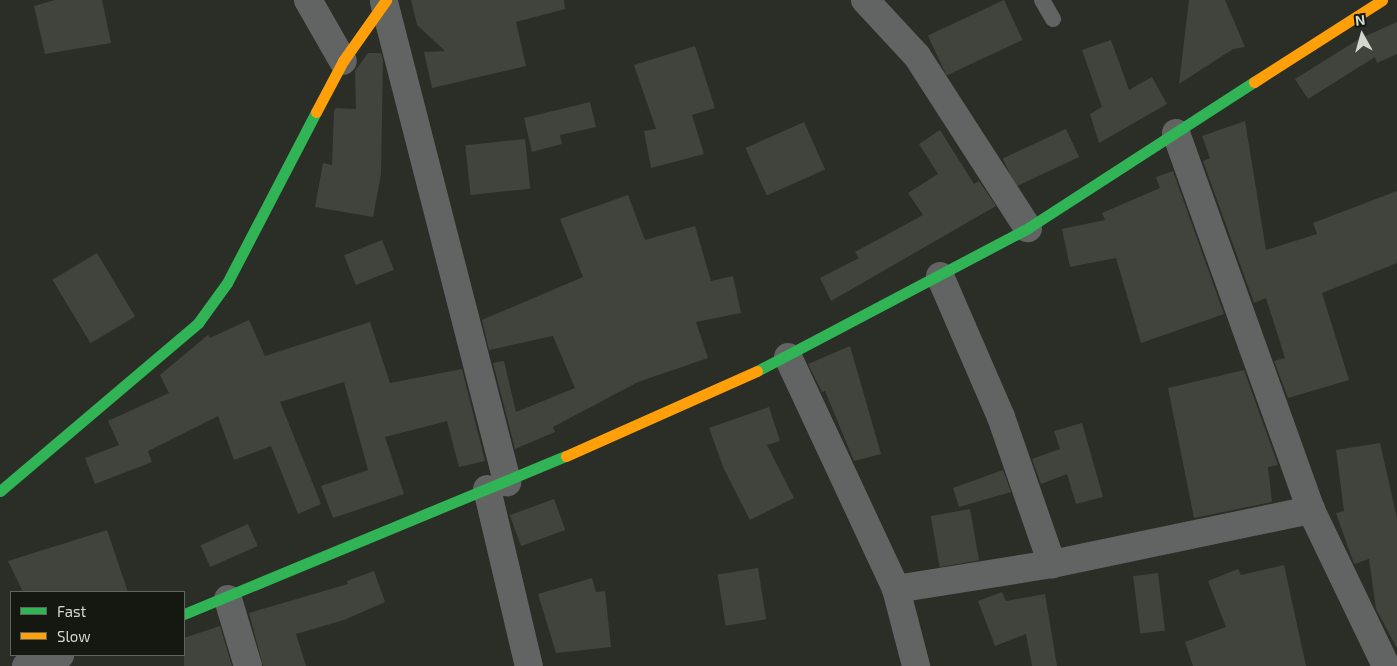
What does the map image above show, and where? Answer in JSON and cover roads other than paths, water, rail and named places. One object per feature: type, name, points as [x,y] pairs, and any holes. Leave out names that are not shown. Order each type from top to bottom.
[{"type":"street","points":[[308,0],[343,61]]},
{"type":"street","points":[[865,0],[917,56],[1028,228]]},
{"type":"street","points":[[185,614],[228,600],[497,486],[788,357],[1028,228],[1382,0]]},
{"type":"street","points":[[0,492],[198,322],[227,283],[343,61],[385,1]]},
{"type":"street","points":[[385,1],[497,486],[529,666]]},
{"type":"street","points":[[1176,133],[1311,510],[1386,666]]},
{"type":"street","points":[[940,276],[1001,417],[1052,564]]},
{"type":"street","points":[[788,357],[896,589],[916,666]]},
{"type":"street","points":[[896,589],[1052,564],[1311,510]]},
{"type":"street","points":[[228,600],[248,666]]},
{"type":"street","points":[[26,666],[57,656]]},
{"type":"lane","points":[[1042,0],[1053,19]]}]
